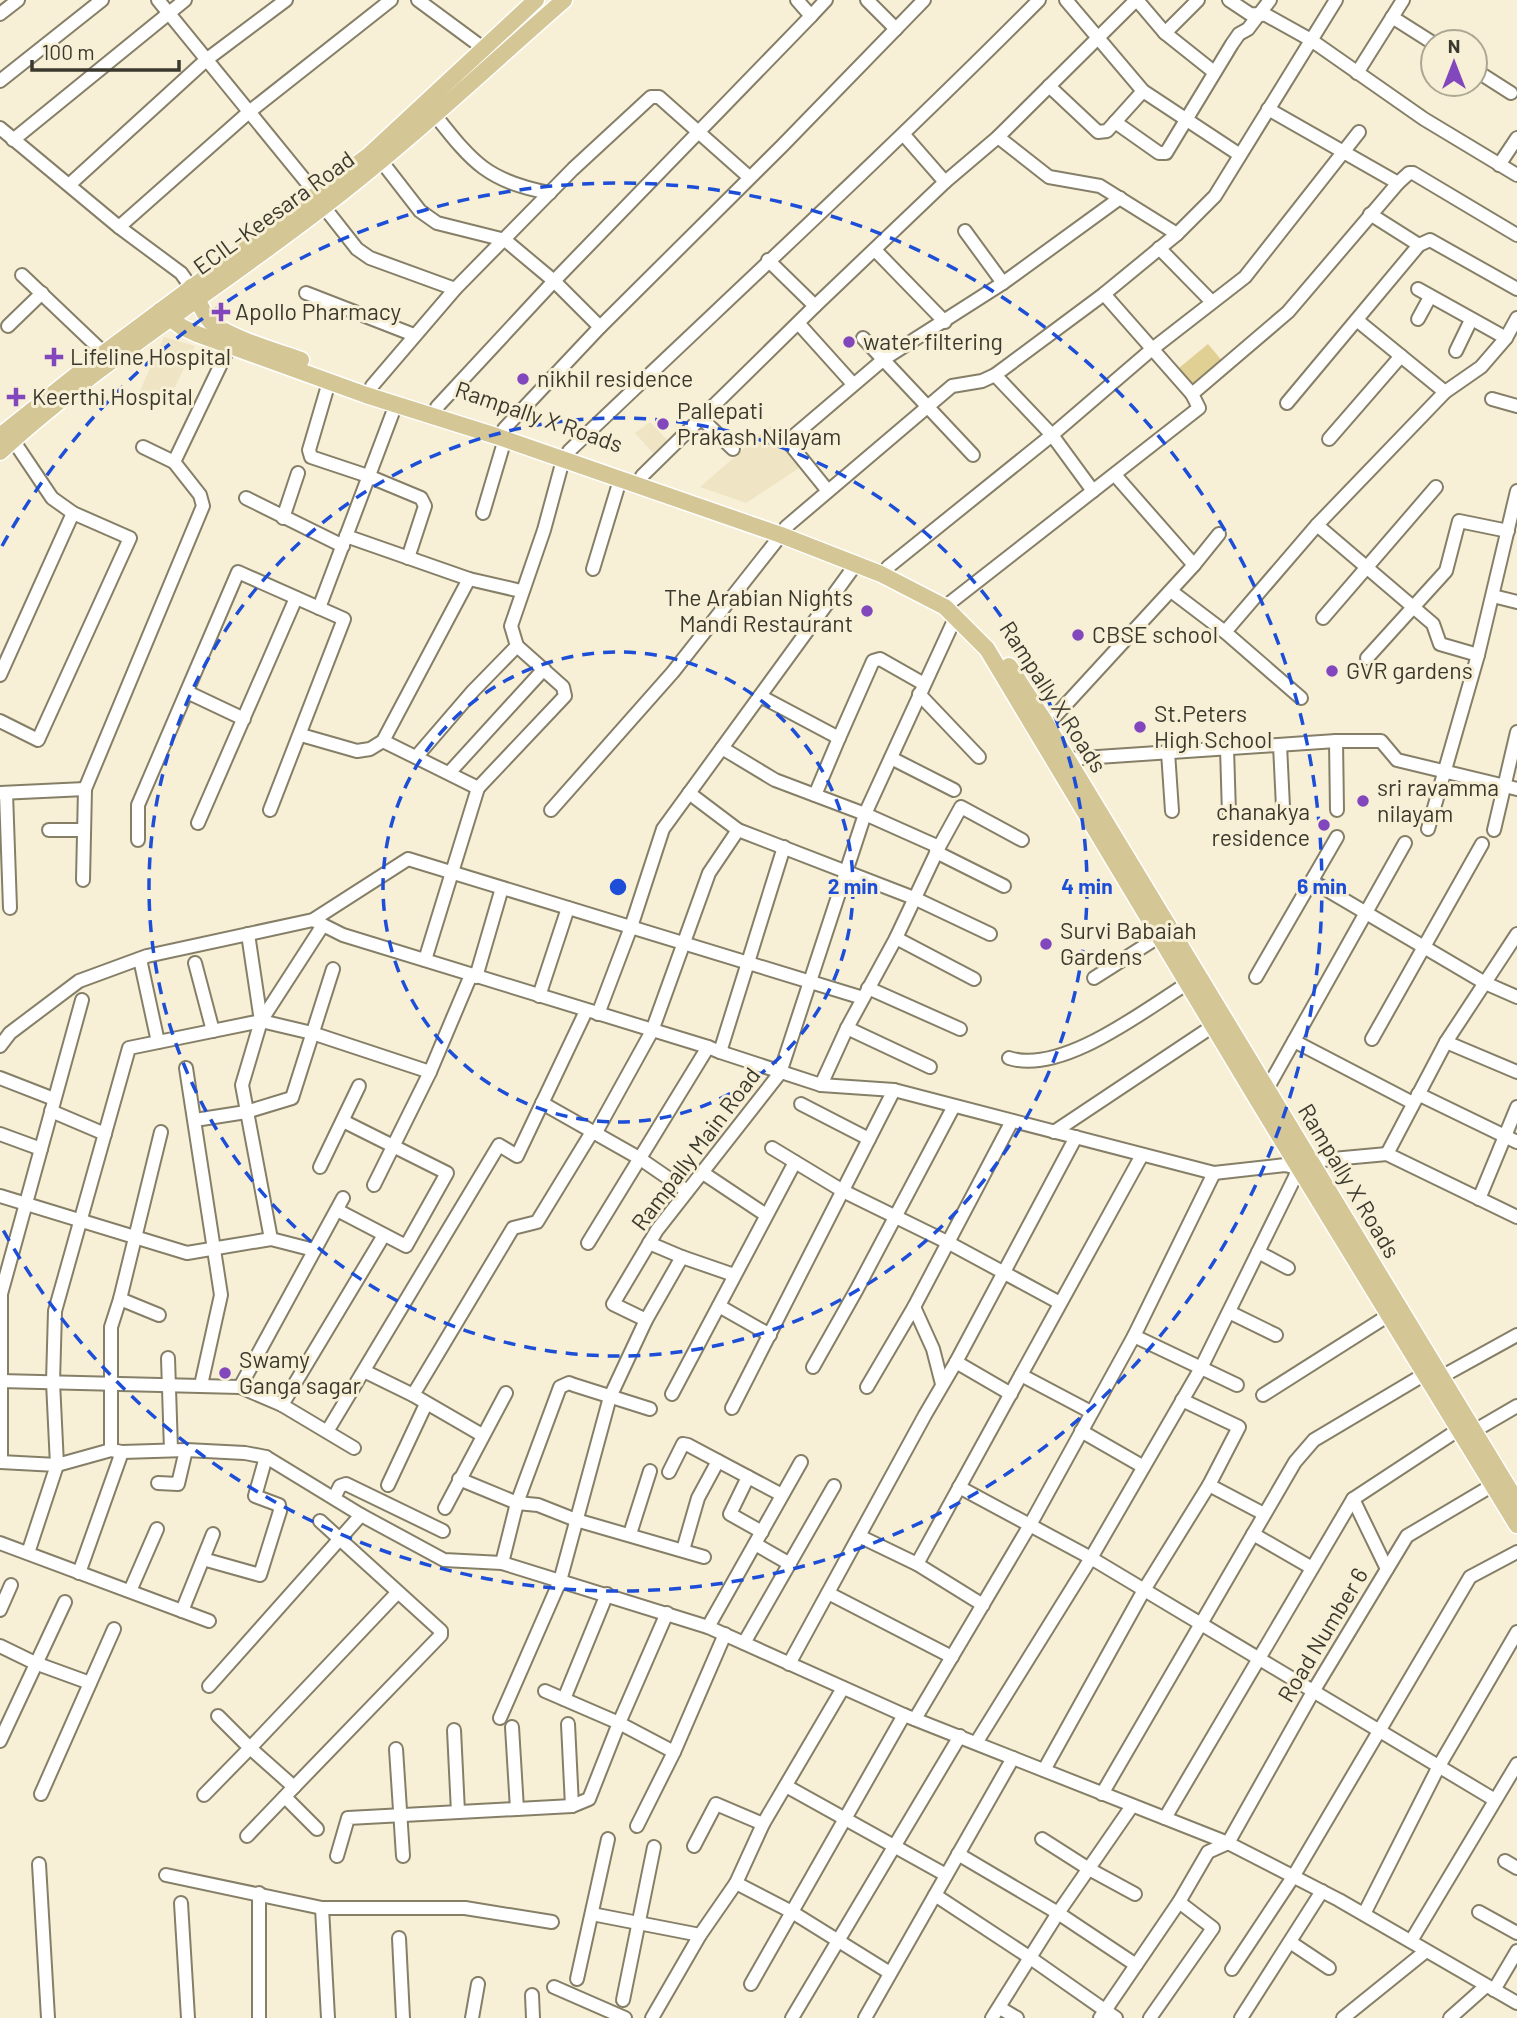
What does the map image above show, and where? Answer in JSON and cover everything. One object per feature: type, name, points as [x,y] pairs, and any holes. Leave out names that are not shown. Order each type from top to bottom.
[{"type":"main road","name":"ECIL-Keesara Road","points":[[6,438],[110,362],[194,292],[267,250],[536,0]]},
{"type":"main road","name":"ECIL-Keesara Road","points":[[320,201],[382,162],[564,0]]},
{"type":"main road","name":"Rampally X Roads","points":[[194,292],[210,320],[232,340],[329,382],[396,404],[505,434]]},
{"type":"main road","name":"ECIL-Keesara Road","points":[[0,452],[6,438],[104,353],[165,315]]},
{"type":"main road","name":"Rampally X Roads","points":[[165,315],[182,327],[232,340],[437,407],[566,455],[642,476],[784,531],[953,609],[987,649],[1213,1026],[1433,1376]]},
{"type":"main road","name":"Rampally X Roads","points":[[566,455],[620,480],[784,531],[888,567],[981,629],[1009,665],[1047,725],[1267,1089],[1302,1165]]},
{"type":"main road","points":[[1302,1165],[1389,1315],[1509,1490],[1517,1525]]},
{"type":"street","points":[[0,14],[18,0]]},
{"type":"street","points":[[0,81],[102,0]]},
{"type":"street","points":[[158,0],[357,249],[370,258],[455,289]]},
{"type":"street","points":[[13,140],[185,0]]},
{"type":"street","points":[[69,185],[206,60],[286,0]]},
{"type":"street","points":[[118,227],[249,112],[391,0]]},
{"type":"street","points":[[418,0],[483,48]]},
{"type":"street","points":[[797,0],[811,16]]},
{"type":"street","points":[[437,407],[554,281],[826,0]]},
{"type":"street","points":[[867,0],[896,29]]},
{"type":"street","points":[[483,513],[505,434],[600,327],[923,0]]},
{"type":"street","points":[[425,960],[478,788],[565,696],[563,687],[517,646],[510,626],[544,530],[566,455],[768,260],[904,135],[1039,0]]},
{"type":"street","points":[[1066,0],[1143,91],[1240,155]]},
{"type":"street","points":[[642,476],[945,182],[998,137],[1136,0],[1165,33],[1214,72]]},
{"type":"street","points":[[1165,33],[1198,0]]},
{"type":"street","points":[[1230,0],[1250,14],[1261,15],[1311,40],[1424,119],[1517,175]]},
{"type":"street","points":[[1115,122],[1162,154],[1166,153],[1239,34],[1261,15],[1270,0]]},
{"type":"street","points":[[551,810],[673,671],[784,531],[952,386],[982,381],[995,374],[1104,294],[1177,234],[1215,196],[1336,0]]},
{"type":"street","points":[[1357,73],[1403,0]]},
{"type":"street","points":[[1392,17],[1419,34]]},
{"type":"street","points":[[1489,79],[1511,93]]},
{"type":"street","points":[[1049,86],[1098,132],[1107,131],[1143,91]]},
{"type":"street","points":[[372,386],[455,289],[651,97],[659,97],[750,177]]},
{"type":"street","points":[[1268,109],[1398,183]]},
{"type":"street","points":[[435,114],[466,154],[484,169],[511,184],[550,193]]},
{"type":"street","points":[[0,128],[118,227],[181,273],[194,292]]},
{"type":"street","points":[[888,567],[1052,435],[1152,349],[1245,277],[1359,132]]},
{"type":"street","points":[[904,135],[945,182]]},
{"type":"street","points":[[998,137],[1049,177],[1100,186],[1177,234]]},
{"type":"street","points":[[1499,164],[1517,138]]},
{"type":"street","points":[[382,162],[420,211],[437,223],[505,240],[554,281],[600,327]]},
{"type":"street","points":[[1192,394],[1288,312],[1370,214],[1409,173],[1517,235]]},
{"type":"street","points":[[828,491],[789,441],[884,359],[1003,283],[1120,198]]},
{"type":"street","points":[[1370,214],[1419,246]]},
{"type":"street","points":[[965,231],[1003,283]]},
{"type":"street","points":[[1287,403],[1419,246],[1430,240],[1517,289]]},
{"type":"street","points":[[1159,248],[1212,302]]},
{"type":"street","points":[[875,250],[945,322]]},
{"type":"street","points":[[768,260],[815,306]]},
{"type":"street","points":[[22,275],[104,353]]},
{"type":"street","points":[[8,326],[42,293]]},
{"type":"street","points":[[306,293],[414,335]]},
{"type":"street","points":[[1418,318],[1424,293],[1506,338]]},
{"type":"street","points":[[953,609],[1093,491],[1199,408],[1192,394],[1104,294]]},
{"type":"street","points":[[1225,632],[1318,525],[1445,392],[1481,367],[1506,338],[1517,318]]},
{"type":"street","points":[[1456,351],[1471,320]]},
{"type":"street","points":[[1358,321],[1445,392]]},
{"type":"street","points":[[799,324],[853,384]]},
{"type":"street","points":[[863,338],[973,455]]},
{"type":"street","points":[[174,462],[232,340]]},
{"type":"street","points":[[1329,439],[1401,356]]},
{"type":"street","points":[[995,374],[1052,435],[1093,491]]},
{"type":"street","points":[[329,382],[309,450],[312,457],[368,476],[424,501],[425,506],[408,558]]},
{"type":"street","points":[[1492,399],[1517,407]]},
{"type":"street","points":[[319,608],[396,404]]},
{"type":"street","points":[[701,418],[733,449]]},
{"type":"street","points":[[0,721],[38,740],[130,538],[73,513],[52,498],[6,438]]},
{"type":"street","points":[[83,880],[85,789],[203,506],[200,495],[174,462],[143,447]]},
{"type":"street","points":[[284,517],[298,472]]},
{"type":"street","points":[[1115,474],[1194,565]]},
{"type":"street","points":[[593,569],[620,480]]},
{"type":"street","points":[[1323,618],[1436,487]]},
{"type":"street","points":[[1428,830],[1478,655],[1517,491]]},
{"type":"street","points":[[246,498],[284,517],[344,541],[408,558],[469,579],[521,591]]},
{"type":"street","points":[[0,675],[73,513]]},
{"type":"street","points":[[1367,658],[1446,571],[1459,521],[1508,531]]},
{"type":"street","points":[[1318,525],[1433,624],[1440,644],[1478,655]]},
{"type":"street","points":[[1047,725],[1171,591],[1219,534]]},
{"type":"street","points":[[328,1430],[499,1145],[517,1156],[542,1103],[592,1012],[631,927],[663,829],[856,564]]},
{"type":"street","points":[[138,840],[138,805],[238,572],[344,619],[270,810]]},
{"type":"street","points":[[301,735],[357,751],[370,749],[383,741],[469,579]]},
{"type":"street","points":[[1171,591],[1225,632],[1301,698]]},
{"type":"street","points":[[1493,596],[1517,602]]},
{"type":"street","points":[[198,824],[296,598]]},
{"type":"street","name":"Rampally Main Road","points":[[646,1320],[613,1304],[649,1243],[780,1073],[865,814],[922,689],[953,609]]},
{"type":"street","points":[[417,756],[473,691],[517,646]]},
{"type":"street","points":[[815,795],[873,661],[880,659],[922,689],[979,757]]},
{"type":"street","points":[[449,773],[544,669]]},
{"type":"street","points":[[187,692],[244,719]]},
{"type":"street","points":[[760,696],[839,738]]},
{"type":"street","points":[[1494,830],[1511,787],[1517,732]]},
{"type":"street","points":[[383,741],[478,788]]},
{"type":"street","points":[[1336,741],[1337,810]]},
{"type":"street","points":[[1068,759],[1336,741],[1381,741],[1397,760],[1511,787]]},
{"type":"street","points":[[1280,745],[1283,807]]},
{"type":"street","points":[[722,748],[775,780],[865,814],[1004,886]]},
{"type":"street","points":[[1227,748],[1229,814]]},
{"type":"street","points":[[1168,752],[1172,811]]},
{"type":"street","points":[[891,758],[954,790]]},
{"type":"street","points":[[10,908],[3,793],[85,789]]},
{"type":"street","points":[[690,793],[738,830],[914,898],[990,934]]},
{"type":"street","points":[[821,1085],[847,1028],[896,938],[937,849],[961,807],[1022,839]]},
{"type":"street","points":[[49,830],[84,830]]},
{"type":"street","points":[[413,1395],[513,1228],[537,1222],[652,1031],[709,873],[738,830]]},
{"type":"street","points":[[1256,977],[1337,837]]},
{"type":"street","points":[[1267,1089],[1405,844]]},
{"type":"street","points":[[1372,1039],[1482,844]]},
{"type":"street","points":[[588,1243],[639,1158],[714,1050],[748,962],[784,847]]},
{"type":"street","points":[[271,1239],[242,1085],[261,1021],[318,922],[408,859],[810,981],[866,993],[960,1029]]},
{"type":"street","points":[[1312,881],[1485,982],[1517,997]]},
{"type":"street","points":[[374,1185],[474,976],[502,888]]},
{"type":"street","points":[[539,996],[568,908]]},
{"type":"street","points":[[0,1046],[10,1033],[79,981],[140,959],[248,934],[318,922],[343,935],[821,1085],[894,1090],[1214,1173],[1387,1154],[1517,1217]]},
{"type":"street","points":[[248,934],[261,1021]]},
{"type":"street","points":[[1387,1154],[1446,1042],[1517,934]]},
{"type":"street","points":[[1094,978],[1160,936]]},
{"type":"street","points":[[896,938],[974,979]]},
{"type":"street","points":[[140,959],[158,1042]]},
{"type":"street","points":[[195,963],[213,1031]]},
{"type":"street","points":[[195,1120],[246,1112],[292,1098],[333,969]]},
{"type":"street","points":[[1009,1058],[1021,1062],[1052,1059],[1080,1050],[1188,983]]},
{"type":"street","points":[[82,1000],[1,1294],[1,1462],[57,1465],[117,1451],[186,1450],[245,1453],[266,1457],[361,1515],[444,1560],[502,1563],[708,1627],[910,1717],[1228,1843],[1364,1914],[1517,2003]]},
{"type":"street","points":[[28,1553],[57,1465],[53,1382],[55,1311],[129,1048],[261,1021],[312,1033],[430,1072]]},
{"type":"street","points":[[1054,1132],[1213,1026]]},
{"type":"street","points":[[847,1028],[930,1067]]},
{"type":"street","points":[[1294,1041],[1416,1099],[1511,1139]]},
{"type":"street","points":[[1446,1042],[1517,1072]]},
{"type":"street","points":[[186,1068],[221,1295],[201,1385]]},
{"type":"street","points":[[0,1078],[105,1135]]},
{"type":"street","points":[[320,1167],[359,1086]]},
{"type":"street","points":[[732,1408],[894,1090]]},
{"type":"street","points":[[542,1103],[639,1158],[687,1191]]},
{"type":"street","points":[[801,1104],[869,1139]]},
{"type":"street","points":[[813,1367],[954,1106]]},
{"type":"street","points":[[1479,1199],[1511,1139],[1517,1107]]},
{"type":"street","points":[[337,1210],[406,1246],[447,1173],[343,1121]]},
{"type":"street","points":[[867,1387],[949,1243],[1012,1121]]},
{"type":"street","points":[[79,1573],[117,1451],[111,1382],[111,1327],[161,1132]]},
{"type":"street","points":[[0,1134],[41,1149]]},
{"type":"street","points":[[789,1664],[956,1362],[1076,1137]]},
{"type":"street","points":[[772,1148],[843,1191],[949,1243],[1060,1303]]},
{"type":"street","points":[[917,1564],[1142,1155]]},
{"type":"street","points":[[672,1394],[795,1162]]},
{"type":"street","points":[[976,1743],[1091,1558],[1201,1368],[1302,1165]]},
{"type":"street","points":[[703,1173],[766,1215]]},
{"type":"street","points":[[751,1984],[844,1820],[952,1657],[1030,1525],[1134,1336],[1214,1173]]},
{"type":"street","points":[[0,1196],[187,1253],[271,1239],[314,1250]]},
{"type":"street","points":[[240,1387],[343,1198]]},
{"type":"street","points":[[282,1405],[384,1235]]},
{"type":"street","points":[[649,1243],[734,1276]]},
{"type":"street","points":[[1258,1252],[1288,1268]]},
{"type":"street","points":[[500,1718],[560,1581],[610,1397],[646,1320],[682,1257]]},
{"type":"street","points":[[120,1299],[159,1315]]},
{"type":"street","points":[[719,1306],[770,1335]]},
{"type":"street","points":[[914,1307],[933,1349],[942,1384]]},
{"type":"street","points":[[1229,1312],[1276,1335]]},
{"type":"street","points":[[1263,1395],[1389,1315]]},
{"type":"street","points":[[1102,1794],[1295,1462],[1314,1440],[1433,1376],[1517,1335]]},
{"type":"street","points":[[1134,1336],[1237,1385]]},
{"type":"street","points":[[169,1358],[172,1450]]},
{"type":"street","points":[[956,1362],[1011,1394]]},
{"type":"street","points":[[364,1371],[482,1434]]},
{"type":"street","points":[[1021,1375],[1091,1412]]},
{"type":"street","points":[[1,1381],[240,1387],[282,1405],[355,1448]]},
{"type":"street","points":[[502,1563],[517,1503],[560,1387],[569,1383],[650,1409]]},
{"type":"street","points":[[445,1508],[482,1434],[506,1394]]},
{"type":"street","points":[[1044,1770],[1144,1590],[1209,1485],[1240,1427],[1182,1400]]},
{"type":"street","points":[[388,1485],[426,1404]]},
{"type":"street","points":[[1165,1818],[1353,1499],[1466,1431],[1517,1406]]},
{"type":"street","points":[[1081,1432],[1142,1466]]},
{"type":"street","points":[[669,1472],[683,1444],[782,1495]]},
{"type":"street","points":[[158,1483],[178,1484],[186,1450]]},
{"type":"street","points":[[203,1559],[260,1575],[280,1511],[279,1505],[255,1496],[266,1457]]},
{"type":"street","points":[[683,1550],[698,1498],[718,1461]]},
{"type":"street","points":[[708,1627],[801,1462]]},
{"type":"street","points":[[630,1534],[650,1471]]},
{"type":"street","points":[[748,1477],[730,1514],[790,1564]]},
{"type":"street","points":[[459,1479],[517,1503],[538,1506],[576,1520],[704,1557]]},
{"type":"street","points":[[334,1497],[340,1486],[346,1484],[443,1531]]},
{"type":"street","points":[[1209,1485],[1264,1514]]},
{"type":"street","points":[[744,1643],[834,1486]]},
{"type":"street","points":[[959,1487],[1091,1558],[1495,1800]]},
{"type":"street","name":"Road Number 6","points":[[1228,1843],[1314,1690],[1407,1536],[1509,1490]]},
{"type":"street","points":[[1353,1499],[1387,1569]]},
{"type":"street","points":[[209,1686],[361,1515]]},
{"type":"street","points":[[247,1836],[441,1635],[441,1631],[320,1521]]},
{"type":"street","points":[[130,1591],[157,1529]]},
{"type":"street","points":[[182,1611],[213,1534]]},
{"type":"street","points":[[1252,1534],[1312,1569]]},
{"type":"street","points":[[859,1536],[917,1564],[983,1605]]},
{"type":"street","points":[[0,1543],[209,1621]]},
{"type":"street","points":[[1232,1969],[1293,1877],[1470,1577],[1517,1552]]},
{"type":"street","points":[[0,1610],[11,1585]]},
{"type":"street","points":[[204,1795],[398,1592]]},
{"type":"street","points":[[828,1593],[952,1657]]},
{"type":"street","points":[[564,1699],[607,1594]]},
{"type":"street","points":[[0,1741],[65,1602]]},
{"type":"street","points":[[337,1856],[348,1818],[572,1806],[589,1799],[667,1613]]},
{"type":"street","points":[[41,1794],[114,1629]]},
{"type":"street","points":[[1364,1914],[1439,1766],[1517,1632]]},
{"type":"street","points":[[637,1826],[674,1752],[725,1634]]},
{"type":"street","points":[[0,1646],[35,1663],[90,1683]]},
{"type":"street","points":[[652,2018],[700,1935],[736,1883],[763,1824],[843,1688]]},
{"type":"street","points":[[545,1690],[619,1723],[674,1752]]},
{"type":"street","points":[[219,1716],[289,1792],[317,1829]]},
{"type":"street","points":[[568,1724],[572,1806]]},
{"type":"street","points":[[512,1727],[517,1809]]},
{"type":"street","points":[[454,1730],[458,1812]]},
{"type":"street","points":[[792,2018],[960,1736]]},
{"type":"street","points":[[396,1749],[403,1856]]},
{"type":"street","points":[[865,2018],[1013,1758]]},
{"type":"street","points":[[1411,1941],[1517,1764]]},
{"type":"street","points":[[786,1786],[946,1875]]},
{"type":"street","points":[[694,1846],[716,1804],[763,1824]]},
{"type":"street","points":[[1017,2018],[996,2013],[1029,1957],[1132,1806]]},
{"type":"street","points":[[577,1979],[608,1839]]},
{"type":"street","points":[[1042,1839],[1135,1894]]},
{"type":"street","points":[[935,1895],[1029,1957],[1107,2015],[1136,1965],[1180,1902],[1208,1852],[1228,1843]]},
{"type":"street","points":[[624,2000],[654,1847]]},
{"type":"street","points":[[958,1854],[1058,1913],[1136,1965]]},
{"type":"street","points":[[39,1864],[48,2018]]},
{"type":"street","points":[[166,1875],[322,1908],[465,1908],[552,1922]]},
{"type":"street","points":[[736,1883],[792,1912],[890,1973]]},
{"type":"street","points":[[1241,2018],[1322,1891]]},
{"type":"street","points":[[259,1893],[259,2018]]},
{"type":"street","points":[[1150,2018],[1213,1928],[1180,1902]]},
{"type":"street","points":[[181,1903],[187,2018]]},
{"type":"street","points":[[322,1908],[328,2018]]},
{"type":"street","points":[[1479,1912],[1517,1934]]},
{"type":"street","points":[[592,1913],[700,1935]]},
{"type":"street","points":[[399,1938],[403,2018]]},
{"type":"street","points":[[1290,1942],[1329,1968]]},
{"type":"street","points":[[1342,2018],[1426,1951]]},
{"type":"street","points":[[1450,2018],[1490,1988],[1517,1951]]},
{"type":"street","points":[[472,2018],[478,1984]]},
{"type":"street","points":[[554,1987],[625,2018]]},
{"type":"street","points":[[532,1995],[533,2018]]},
{"type":"street","points":[[588,2002],[588,2018]]},
{"type":"shaded area","points":[[164,337],[195,346],[165,407],[139,393]]},
{"type":"shaded area","points":[[1208,344],[1223,362],[1194,386],[1179,368]]},
{"type":"shaded area","points":[[650,422],[668,441],[653,453],[635,433]]},
{"type":"shaded area","points":[[770,426],[804,465],[746,503],[700,487]]},
{"type":"place","name":"Apollo Pharmacy","points":[[221,312]]},
{"type":"place","name":"water filtering","points":[[849,342]]},
{"type":"place","name":"Lifeline Hospital","points":[[54,357]]},
{"type":"place","name":"nikhil residence","points":[[523,379]]},
{"type":"place","name":"Keerthi Hospital","points":[[16,397]]},
{"type":"place","name":"Pallepati Prakash Nilayam","points":[[663,424]]},
{"type":"place","name":"The Arabian Nights Mandi Restaurant","points":[[867,611]]},
{"type":"place","name":"CBSE school","points":[[1078,635]]},
{"type":"place","name":"GVR gardens","points":[[1332,671]]},
{"type":"place","name":"St.Peters High School","points":[[1140,727]]},
{"type":"place","name":"sri ravamma nilayam","points":[[1363,801]]},
{"type":"place","name":"chanakya residence","points":[[1324,825]]},
{"type":"place","name":"Survi Babaiah Gardens","points":[[1046,944]]},
{"type":"place","name":"Swamy Ganga sagar","points":[[225,1373]]}]
